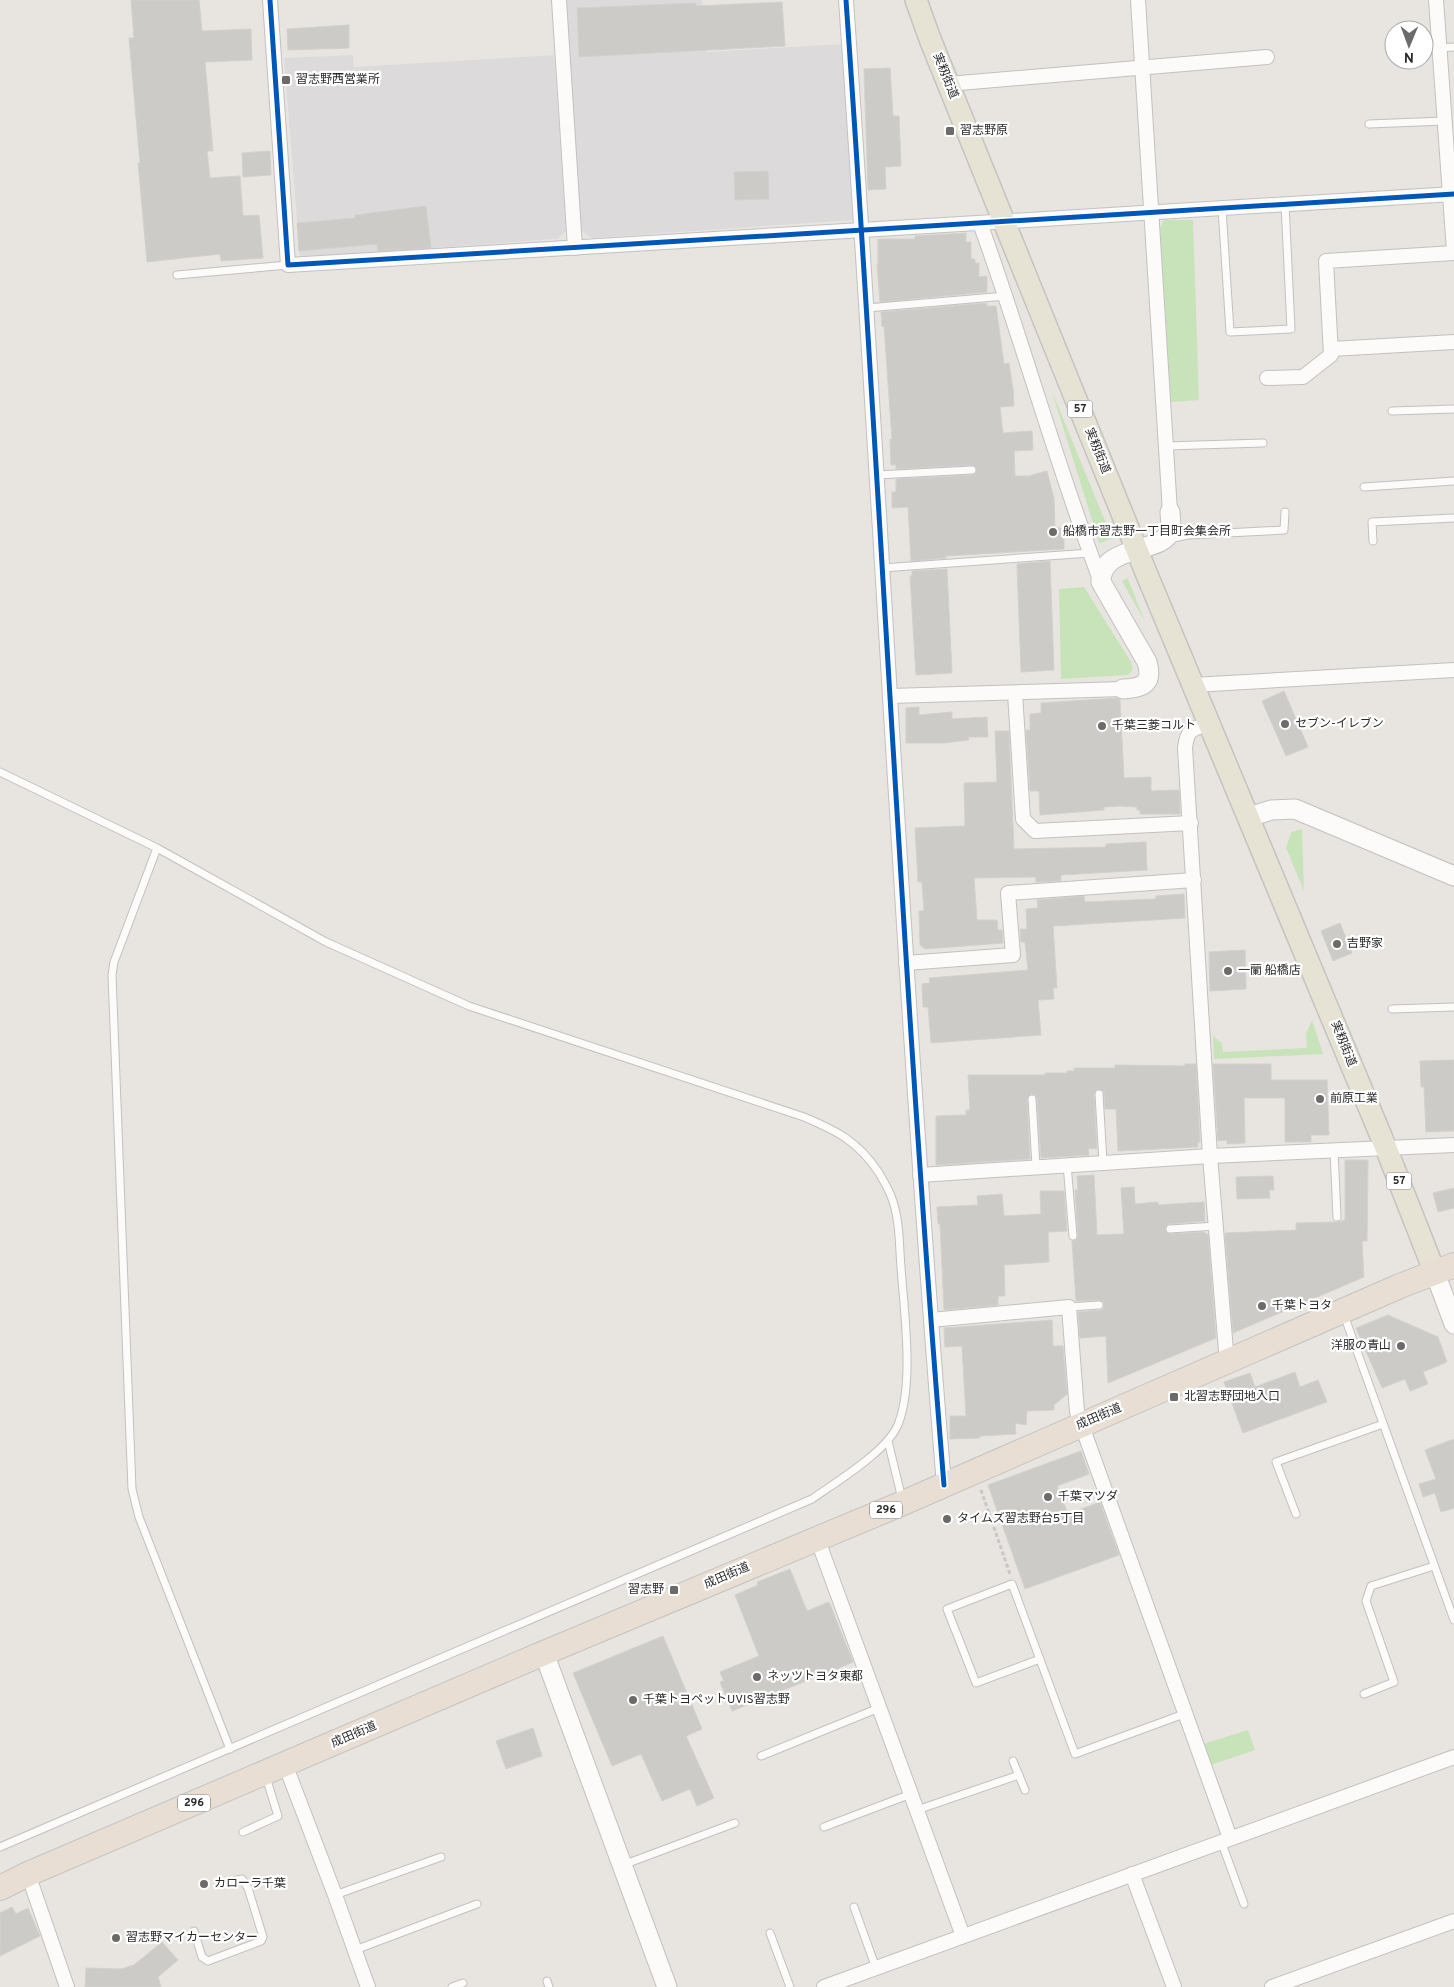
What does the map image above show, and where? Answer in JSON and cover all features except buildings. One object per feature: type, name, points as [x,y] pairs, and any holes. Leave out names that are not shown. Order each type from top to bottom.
[{"type":"highway","name":"成田街道","points":[[0,1888],[28,1874],[544,1653],[903,1503],[1444,1269]]},
{"type":"main road","name":"実籾街道","points":[[916,0],[948,84],[1209,724],[1386,1148],[1444,1269]]},
{"type":"street","points":[[270,0],[288,265],[1452,194]]},
{"type":"street","points":[[559,0],[575,248]]},
{"type":"street","points":[[846,0],[867,308],[906,963],[944,1485]]},
{"type":"street","points":[[1101,582],[1101,574],[1104,567],[1112,560],[1164,540],[1171,530],[1138,0]]},
{"type":"street","points":[[1267,378],[1303,377],[1331,355],[1326,261],[1454,252],[1448,123],[1447,47],[1436,0]]},
{"type":"street","points":[[948,84],[1267,57]]},
{"type":"street","points":[[890,696],[1123,689],[1143,685],[1150,673],[1147,662],[1101,582],[1090,553],[1006,296],[980,223]]},
{"type":"street","points":[[1331,349],[1454,342]]},
{"type":"street","points":[[1193,685],[1454,670]]},
{"type":"street","points":[[1015,693],[1023,819],[1034,831],[1191,823]]},
{"type":"street","points":[[1209,724],[1193,728],[1186,738],[1185,748],[1210,1156],[1227,1363]]},
{"type":"street","points":[[1249,817],[1272,810],[1295,809],[1454,876]]},
{"type":"street","points":[[906,963],[1013,955],[1008,893],[1194,880]]},
{"type":"street","points":[[920,1175],[1067,1164],[1454,1145]]},
{"type":"street","points":[[1444,1269],[1454,1324]]},
{"type":"street","points":[[931,1320],[1069,1307],[1077,1412],[1125,1542],[1225,1840]]},
{"type":"street","points":[[817,1538],[963,1936]]},
{"type":"street","points":[[544,1653],[667,1987]]},
{"type":"street","points":[[824,1987],[1225,1840],[1453,1761]]},
{"type":"street","points":[[275,1769],[335,1895],[368,1987]]},
{"type":"street","points":[[28,1874],[67,1987]]},
{"type":"street","points":[[1132,1874],[1174,1987]]},
{"type":"street","points":[[1272,1987],[1454,1921]]},
{"type":"lane","points":[[1369,124],[1448,123]]},
{"type":"lane","points":[[1222,208],[1230,332],[1291,329],[1286,204]]},
{"type":"lane","points":[[177,275],[288,265]]},
{"type":"lane","points":[[867,308],[1006,296]]},
{"type":"lane","points":[[1392,411],[1454,408]]},
{"type":"lane","points":[[1166,446],[1263,443]]},
{"type":"lane","points":[[877,475],[972,470]]},
{"type":"lane","points":[[1364,487],[1454,481]]},
{"type":"lane","points":[[1164,540],[1188,535],[1284,530],[1285,512]]},
{"type":"lane","points":[[1373,541],[1372,522],[1454,518]]},
{"type":"lane","points":[[882,568],[1090,553]]},
{"type":"lane","points":[[0,772],[157,848],[326,942],[469,1006],[804,1117],[844,1135],[864,1154],[878,1172],[892,1196],[897,1218],[906,1340],[906,1392],[899,1423],[888,1441],[855,1469],[812,1499],[0,1847]]},
{"type":"lane","points":[[157,848],[114,962],[112,975],[132,1489],[139,1516],[230,1749]]},
{"type":"lane","points":[[1392,1009],[1454,1007]]},
{"type":"lane","points":[[1099,1094],[1103,1162]]},
{"type":"lane","points":[[1032,1099],[1036,1166]]},
{"type":"lane","points":[[1334,1151],[1337,1218]]},
{"type":"lane","points":[[1067,1164],[1073,1236]]},
{"type":"lane","points":[[1170,1229],[1216,1226]]},
{"type":"lane","points":[[1069,1307],[1099,1305]]},
{"type":"lane","points":[[1343,1312],[1454,1620]]},
{"type":"lane","points":[[1296,1514],[1276,1462],[1383,1424]]},
{"type":"lane","points":[[888,1441],[903,1503]]},
{"type":"lane","points":[[1364,1694],[1394,1682],[1366,1601],[1371,1586],[1434,1566]]},
{"type":"lane","points":[[1040,1659],[976,1683],[948,1610],[1012,1584],[1040,1659],[1075,1754],[1184,1714]]},
{"type":"lane","points":[[761,1756],[879,1708]]},
{"type":"lane","points":[[1014,1761],[1025,1790]]},
{"type":"lane","points":[[243,1832],[278,1816],[275,1769]]},
{"type":"lane","points":[[917,1810],[1019,1775]]},
{"type":"lane","points":[[824,1827],[911,1794]]},
{"type":"lane","points":[[622,1865],[735,1823]]},
{"type":"lane","points":[[1225,1840],[1244,1904]]},
{"type":"lane","points":[[335,1895],[442,1857]]},
{"type":"lane","points":[[194,1932],[202,1957],[208,1961],[261,1941],[263,1937],[248,1888],[242,1879],[237,1880]]},
{"type":"lane","points":[[355,1950],[477,1904]]},
{"type":"lane","points":[[854,1907],[876,1968]]},
{"type":"lane","points":[[770,1933],[790,1987]]},
{"type":"lane","points":[[452,1987],[463,1983]]},
{"type":"path","points":[[979,1485],[1012,1584]]},
{"type":"shaded area","points":[[565,0],[702,0],[706,52],[846,44],[854,220],[592,238],[580,230]]},
{"type":"shaded area","points":[[353,55],[354,67],[554,55],[566,231],[557,239],[300,258],[284,58]]},
{"type":"green space","points":[[1164,220],[1193,220],[1199,400],[1171,402],[1160,228]]},
{"type":"green space","points":[[1051,389],[1112,538],[1101,543],[1099,542]]},
{"type":"green space","points":[[1128,579],[1145,622],[1122,581]]},
{"type":"green space","points":[[1084,587],[1131,662],[1133,669],[1128,675],[1061,679],[1059,589]]},
{"type":"green space","points":[[1302,829],[1304,891],[1286,848],[1291,832]]},
{"type":"green space","points":[[1312,1020],[1323,1054],[1214,1059],[1213,1036],[1222,1043],[1223,1052],[1307,1048],[1306,1034]]},
{"type":"green space","points":[[1248,1730],[1255,1750],[1210,1765],[1203,1744]]},
{"type":"cycle path","points":[[270,0],[288,265],[1454,194]]},
{"type":"cycle path","points":[[846,0],[916,1114],[944,1485]]},
{"type":"place","name":"習志野西営業所","points":[[286,80]]},
{"type":"place","name":"習志野原","points":[[950,131]]},
{"type":"place","name":"船橋市習志野一丁目町会集会所","points":[[1053,532]]},
{"type":"place","name":"セブン-イレブン","points":[[1285,724]]},
{"type":"place","name":"千葉三菱コルト","points":[[1102,726]]},
{"type":"place","name":"吉野家","points":[[1337,944]]},
{"type":"place","name":"一蘭 船橋店","points":[[1228,971]]},
{"type":"place","name":"前原工業","points":[[1320,1099]]},
{"type":"place","name":"千葉トヨタ","points":[[1262,1306]]},
{"type":"place","name":"洋服の青山","points":[[1401,1346]]},
{"type":"place","name":"北習志野団地入口","points":[[1174,1397]]},
{"type":"place","name":"千葉マツダ","points":[[1048,1497]]},
{"type":"place","name":"タイムズ習志野台5丁目","points":[[947,1519]]},
{"type":"place","name":"習志野","points":[[674,1590]]},
{"type":"place","name":"ネッツトヨタ東都","points":[[757,1677]]},
{"type":"place","name":"千葉トヨペットUVIS習志野","points":[[633,1700]]},
{"type":"place","name":"カローラ千葉","points":[[204,1884]]},
{"type":"place","name":"習志野マイカーセンター","points":[[116,1938]]}]
